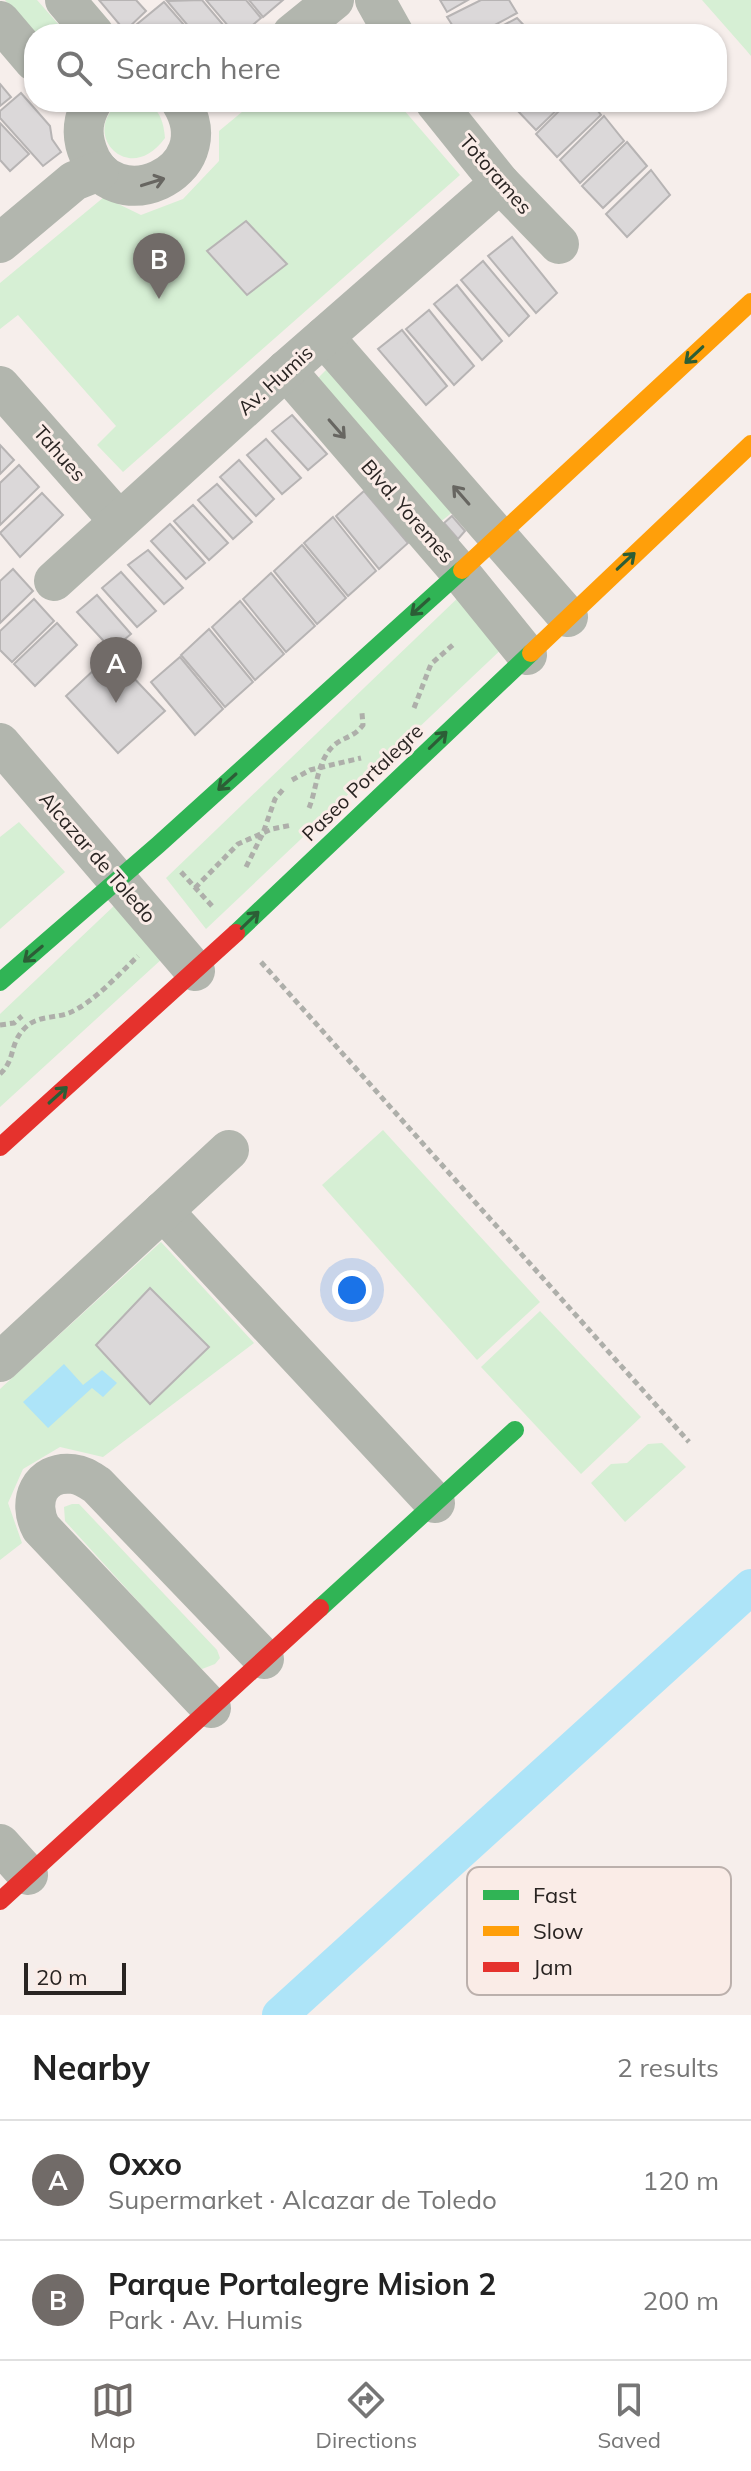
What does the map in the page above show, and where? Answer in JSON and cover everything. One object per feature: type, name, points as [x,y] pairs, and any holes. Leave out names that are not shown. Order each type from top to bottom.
[{"type":"street","points":[[65,0],[85,24]]},
{"type":"street","points":[[304,24],[334,0]]},
{"type":"street","points":[[375,0],[388,24]]},
{"type":"street","points":[[0,21],[24,49]]},
{"type":"street","points":[[82,112],[83,139],[99,171],[114,182],[132,186],[150,185],[167,177],[180,165],[189,149],[192,112]]},
{"type":"street","name":"Totorames","points":[[443,112],[500,183],[559,244]]},
{"type":"street","points":[[0,243],[74,181],[99,171]]},
{"type":"street","name":"Av. Humis","points":[[54,581],[286,370],[500,183]]},
{"type":"street","points":[[0,982],[119,880],[498,537],[751,302]]},
{"type":"street","points":[[324,337],[568,617]]},
{"type":"street","name":"Blvd. Yoremes","points":[[286,370],[527,655]]},
{"type":"street","name":"Tahues","points":[[0,386],[119,521]]},
{"type":"street","name":"Paseo Portalegre","points":[[0,1147],[195,971],[751,444]]},
{"type":"street","name":"Alcazar de Toledo","points":[[0,743],[195,971]]},
{"type":"street","points":[[0,1362],[229,1150]]},
{"type":"street","points":[[163,1211],[435,1503]]},
{"type":"street","points":[[0,1844],[14,1888],[515,1430]]},
{"type":"street","points":[[211,1708],[41,1528],[33,1506],[37,1492],[45,1482],[70,1474],[84,1477],[97,1485],[264,1659]]},
{"type":"path","points":[[412,714],[431,664],[455,643]]},
{"type":"path","points":[[305,816],[327,753],[340,739],[356,735],[363,725],[360,716],[366,707]]},
{"type":"path","points":[[242,876],[275,799],[288,781],[322,767],[357,761],[366,756]]},
{"type":"path","points":[[195,888],[238,844],[263,833],[298,824]]},
{"type":"path","points":[[209,903],[217,896]]},
{"type":"path","points":[[0,1074],[12,1057],[14,1041],[29,1023],[68,1013],[84,1005],[142,953]]},
{"type":"path","points":[[257,957],[689,1442]]},
{"type":"green space","points":[[5,0],[37,0],[58,24],[25,24]]},
{"type":"green space","points":[[702,0],[751,0],[751,56],[727,28],[727,24],[723,24]]},
{"type":"green space","points":[[157,112],[165,138],[151,152],[136,158],[123,157],[106,140],[105,127],[109,114]]},
{"type":"green space","points":[[242,112],[406,112],[460,175],[123,472],[97,445],[116,426],[18,315],[0,329],[0,283],[104,197],[141,215],[183,199],[219,161],[219,131]]},
{"type":"green space","points":[[330,366],[454,511],[439,523],[314,382]]},
{"type":"green space","points":[[464,592],[507,644],[206,929],[166,878]]},
{"type":"green space","points":[[19,822],[65,872],[0,929],[0,837]]},
{"type":"green space","points":[[116,904],[164,957],[0,1107],[0,1014]]},
{"type":"green space","points":[[383,1130],[540,1302],[477,1360],[322,1185]]},
{"type":"green space","points":[[161,1242],[254,1343],[103,1457],[60,1447],[23,1469],[8,1503],[22,1543],[0,1560],[0,1389]]},
{"type":"green space","points":[[540,1311],[641,1417],[581,1474],[481,1367]]},
{"type":"green space","points":[[662,1443],[686,1467],[625,1522],[591,1483],[611,1464],[627,1463],[648,1444]]},
{"type":"green space","points":[[79,1504],[217,1650],[220,1658],[215,1664],[202,1669],[194,1663],[65,1521],[64,1507]]},
{"type":"water","points":[[64,1364],[83,1385],[102,1370],[117,1383],[103,1397],[92,1388],[48,1428],[23,1402]]},
{"type":"building","points":[[99,0],[136,0],[146,11],[132,24],[119,24]]},
{"type":"building","points":[[202,0],[222,24],[187,24],[167,1]]},
{"type":"building","points":[[206,0],[246,0],[261,18],[254,24],[226,24]]},
{"type":"building","points":[[249,0],[283,0],[263,17]]},
{"type":"building","points":[[440,0],[468,0],[447,12]]},
{"type":"building","points":[[481,0],[509,0],[517,13],[497,24],[452,24],[447,17]]},
{"type":"building","points":[[164,2],[183,24],[137,24]]},
{"type":"building","points":[[517,18],[523,24],[506,24]]},
{"type":"building","points":[[0,84],[11,97],[0,106]]},
{"type":"building","points":[[21,93],[24,96],[24,112],[38,112],[50,126],[52,139],[61,152],[43,166],[0,118],[0,111]]},
{"type":"building","points":[[519,112],[555,112],[536,130]]},
{"type":"building","points":[[558,112],[599,112],[601,115],[557,157],[536,134]]},
{"type":"building","points":[[604,116],[624,141],[580,183],[560,160]]},
{"type":"building","points":[[0,123],[29,154],[10,171],[0,160]]},
{"type":"building","points":[[627,142],[647,166],[603,208],[582,186]]},
{"type":"building","points":[[651,170],[670,195],[627,237],[606,214]]},
{"type":"building","points":[[246,221],[287,264],[247,295],[207,251]]},
{"type":"building","points":[[512,237],[557,293],[536,313],[488,256]]},
{"type":"building","points":[[483,261],[529,316],[509,336],[461,280]]},
{"type":"building","points":[[457,285],[502,341],[482,360],[434,304]]},
{"type":"building","points":[[429,310],[474,366],[454,385],[406,329]]},
{"type":"building","points":[[402,330],[447,386],[426,405],[378,349]]},
{"type":"building","points":[[292,415],[327,454],[308,470],[272,431]]},
{"type":"building","points":[[266,439],[301,478],[282,494],[247,455]]},
{"type":"building","points":[[0,445],[14,460],[0,474]]},
{"type":"building","points":[[239,460],[274,499],[256,516],[220,477]]},
{"type":"building","points":[[19,465],[39,487],[0,525],[0,483]]},
{"type":"building","points":[[217,484],[252,522],[233,539],[198,500]]},
{"type":"building","points":[[364,491],[408,543],[379,569],[336,516]]},
{"type":"building","points":[[42,493],[63,515],[20,557],[0,533]]},
{"type":"building","points":[[193,505],[228,543],[209,560],[174,521]]},
{"type":"building","points":[[452,516],[465,531],[458,539],[444,523]]},
{"type":"building","points":[[333,517],[376,571],[348,596],[304,543]]},
{"type":"building","points":[[170,524],[205,563],[186,579],[151,541]]},
{"type":"building","points":[[302,545],[346,598],[317,624],[274,571]]},
{"type":"building","points":[[148,550],[183,588],[164,604],[128,565]]},
{"type":"building","points":[[13,569],[33,591],[0,623],[0,581]]},
{"type":"building","points":[[121,572],[156,611],[137,627],[102,588]]},
{"type":"building","points":[[271,573],[315,626],[286,652],[243,599]]},
{"type":"building","points":[[97,595],[131,634],[112,650],[77,612]]},
{"type":"building","points":[[34,599],[54,621],[12,662],[0,650],[0,631]]},
{"type":"building","points":[[240,601],[284,654],[255,680],[212,627]]},
{"type":"building","points":[[57,623],[77,645],[35,686],[14,664]]},
{"type":"building","points":[[209,629],[253,682],[225,707],[181,655]]},
{"type":"building","points":[[111,654],[165,711],[118,753],[66,696]]},
{"type":"building","points":[[180,657],[223,709],[195,735],[151,682]]},
{"type":"building","points":[[150,1288],[209,1347],[150,1404],[96,1345]]},
{"type":"waterway","points":[[280,2015],[751,1587]]},
{"type":"traffic: fast","points":[[0,982],[158,845],[462,570]]},
{"type":"traffic: fast","points":[[236,933],[531,653]]},
{"type":"traffic: fast","points":[[320,1608],[515,1430]]},
{"type":"traffic: slow","points":[[462,570],[751,302]]},
{"type":"traffic: slow","points":[[531,653],[751,444]]},
{"type":"traffic: jam","points":[[0,1147],[236,933]]},
{"type":"traffic: jam","points":[[0,1901],[320,1608]]},
{"type":"place","name":"Parque Portalegre Mision 2","points":[[159,299]]},
{"type":"place","name":"Oxxo","points":[[116,703]]}]
